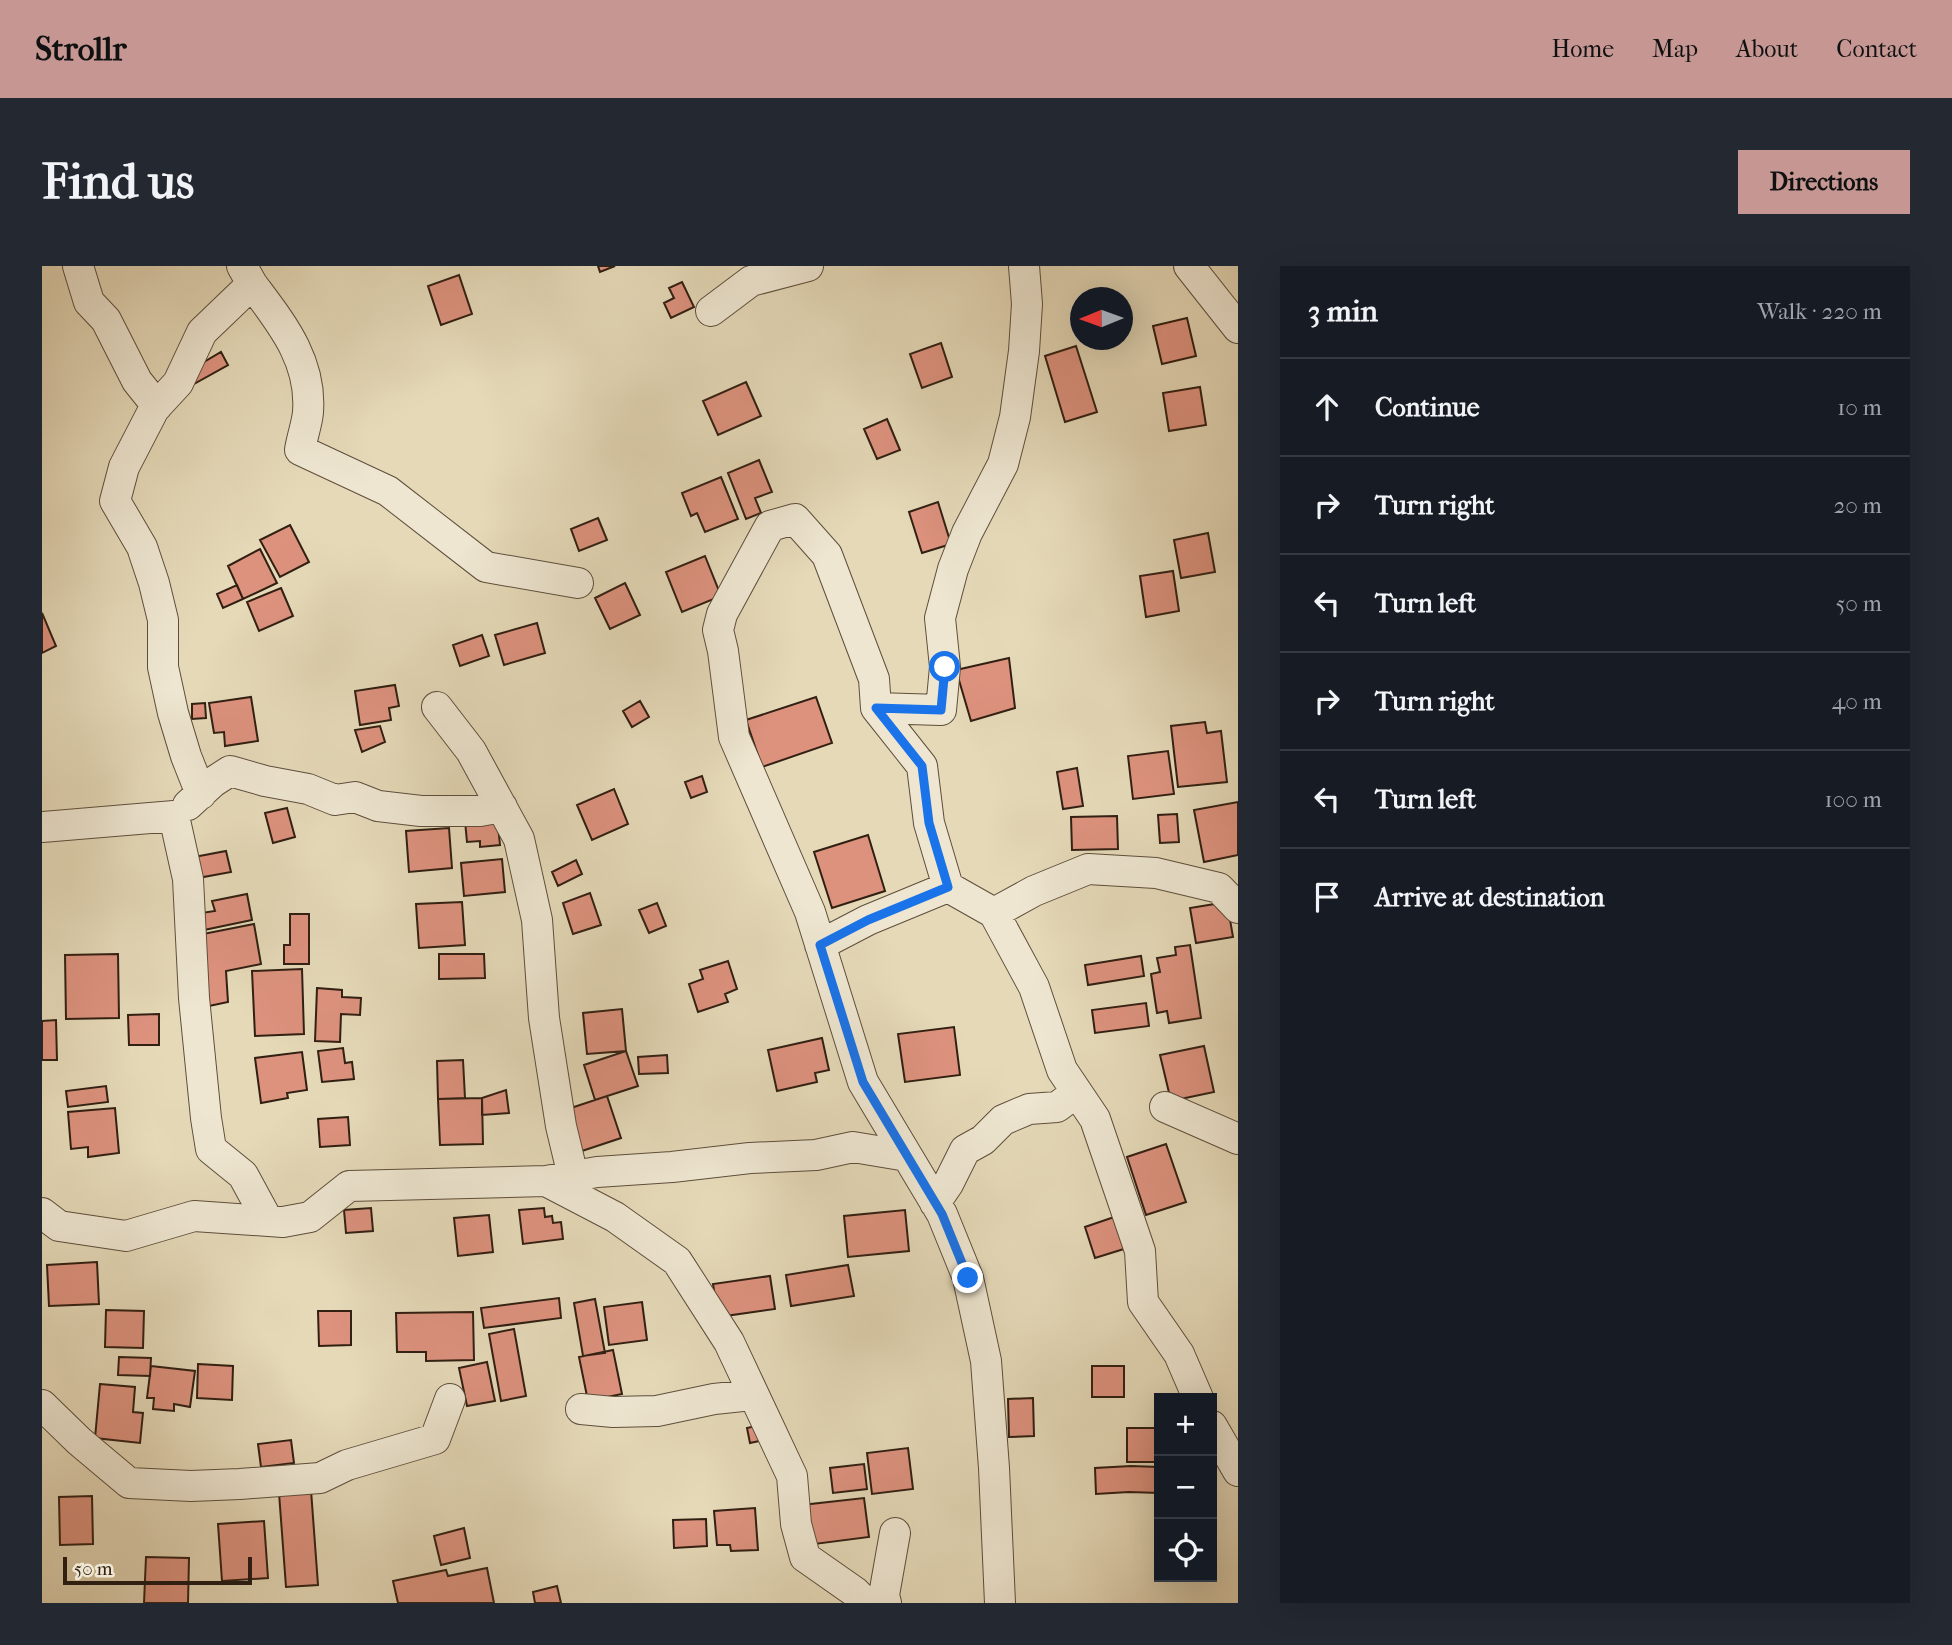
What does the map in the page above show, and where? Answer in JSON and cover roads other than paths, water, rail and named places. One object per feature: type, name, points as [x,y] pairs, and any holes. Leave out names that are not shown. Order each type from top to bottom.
[{"type":"street","points":[[78,266],[89,302],[106,320],[137,381],[157,406]]},
{"type":"street","points":[[711,311],[751,281],[808,266]]},
{"type":"street","points":[[876,708],[941,710],[945,667],[940,618],[953,569],[967,533],[1003,464],[1015,417],[1027,304],[1024,266]]},
{"type":"street","points":[[1189,266],[1238,328]]},
{"type":"street","points":[[201,794],[173,713],[163,667],[163,620],[154,583],[142,547],[115,501],[124,467],[157,406],[178,383],[202,332],[247,275],[288,333],[306,375],[308,412],[300,450],[388,491],[486,567],[578,583]]},
{"type":"street","points":[[1000,1603],[986,1361],[968,1278],[942,1214],[863,1082],[810,912],[734,737],[718,630],[722,614],[769,526],[795,519],[827,555],[874,679],[876,708],[922,766],[929,823],[948,887],[994,913],[1034,987],[1062,1070],[1095,1119],[1140,1251],[1143,1302],[1179,1354],[1196,1393]]},
{"type":"street","points":[[437,707],[471,751],[519,839],[537,920],[544,1018],[561,1126],[559,1179]]},
{"type":"street","points":[[42,827],[174,816],[230,771],[308,789],[335,800],[355,797],[378,806],[421,811],[480,811],[502,807]]},
{"type":"street","points":[[174,816],[188,879],[194,998],[211,1149],[243,1175],[268,1221]]},
{"type":"street","points":[[994,913],[1034,891],[1088,869],[1156,873],[1219,888],[1238,908]]},
{"type":"street","points":[[820,945],[868,920],[948,887]]},
{"type":"street","points":[[935,1203],[965,1150],[983,1140],[1003,1120],[1029,1109],[1057,1107],[1077,1092]]},
{"type":"street","points":[[1165,1107],[1238,1139]]},
{"type":"street","points":[[48,1227],[126,1236],[194,1216],[283,1222],[310,1217],[349,1186],[559,1179],[597,1172],[750,1158],[816,1156],[853,1147],[907,1156]]},
{"type":"street","points":[[559,1179],[677,1261],[729,1342],[792,1476],[796,1524],[805,1557],[855,1592],[866,1603]]},
{"type":"street","points":[[580,1409],[613,1412],[657,1411],[714,1399],[752,1395]]},
{"type":"street","points":[[42,1405],[79,1441],[129,1483],[191,1486],[320,1478],[347,1465],[435,1439],[450,1399]]},
{"type":"street","points":[[1217,1435],[1238,1471]]},
{"type":"street","points":[[886,1603],[884,1595],[894,1534]]}]
